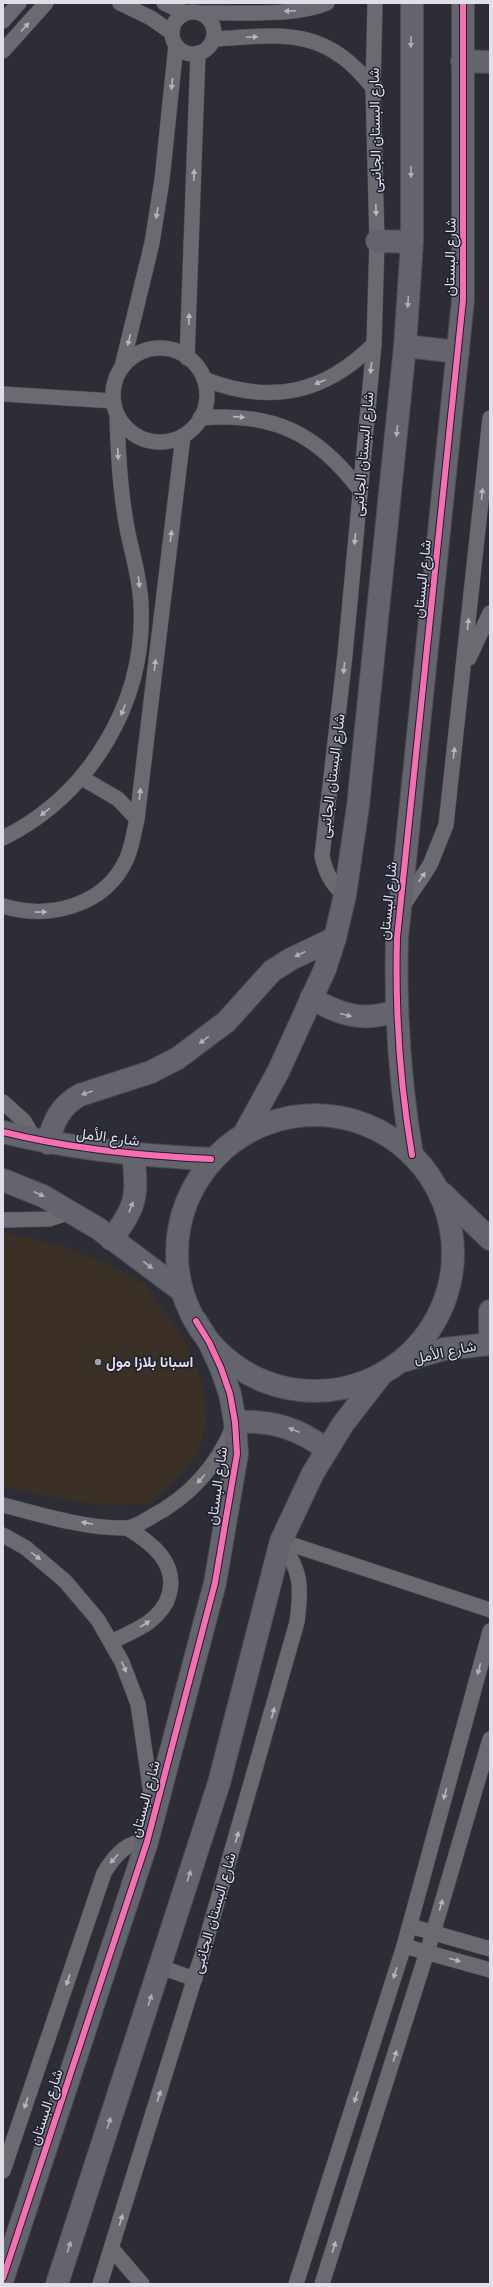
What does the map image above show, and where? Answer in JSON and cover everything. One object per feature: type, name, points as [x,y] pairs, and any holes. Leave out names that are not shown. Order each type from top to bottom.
[{"type":"street","points":[[3,21],[19,3]]},
{"type":"street","points":[[3,53],[46,3]]},
{"type":"street","points":[[120,3],[151,18],[186,52],[198,53],[204,50],[213,39],[212,24],[202,13]]},
{"type":"street","points":[[164,3],[185,13]]},
{"type":"street","points":[[3,838],[45,812],[82,778],[96,759],[119,718],[135,674],[140,643],[140,588],[122,495],[115,408],[115,383],[122,367],[153,236],[162,180],[174,39],[178,17],[190,11],[202,13],[297,10],[316,8],[328,3]]},
{"type":"street","name":"شارع البستان الجانبى","points":[[345,895],[333,886],[325,870],[322,856],[345,655],[359,489],[374,344],[377,241],[373,88],[375,3]]},
{"type":"street","points":[[244,1134],[278,1072],[325,969],[336,938],[345,895],[359,798],[405,346],[412,242],[412,3]]},
{"type":"street","name":"شارع البستان","points":[[412,1156],[404,1101],[397,1010],[396,963],[400,909],[458,352],[464,242],[462,61],[463,3]]},
{"type":"street","points":[[213,39],[278,35],[301,37],[322,44],[342,55],[359,70],[373,88]]},
{"type":"street","points":[[188,358],[198,53]]},
{"type":"street","points":[[462,61],[490,62]]},
{"type":"street","points":[[377,241],[412,242]]},
{"type":"street","points":[[204,379],[226,388],[248,392],[272,394],[295,391],[317,384],[338,374],[357,360],[374,344]]},
{"type":"street","points":[[405,346],[458,352]]},
{"type":"street","points":[[115,408],[129,430],[146,440],[165,442],[183,436],[200,418],[206,399],[204,379],[197,367],[188,358],[168,349],[153,349],[138,354],[122,367]]},
{"type":"street","points":[[3,394],[115,408]]},
{"type":"street","points":[[200,418],[227,416],[253,418],[278,425],[302,435],[324,450],[343,468],[359,489]]},
{"type":"street","points":[[400,909],[430,865],[446,825],[490,418]]},
{"type":"street","points":[[3,906],[24,912],[44,913],[64,909],[84,902],[101,890],[119,870],[126,859],[137,819],[183,436]]},
{"type":"street","points":[[463,672],[490,613]]},
{"type":"street","points":[[82,778],[112,795],[137,819]]},
{"type":"street","points":[[3,1102],[24,1121],[41,1142],[61,1110],[70,1101],[80,1095],[151,1072],[178,1058],[226,1022],[272,971],[291,958],[336,938]]},
{"type":"street","points":[[311,998],[332,1010],[359,1017],[373,1017],[397,1010]]},
{"type":"street","points":[[433,1182],[447,1212],[453,1245],[451,1278],[442,1310],[424,1339],[400,1362],[381,1375],[357,1385],[330,1391],[303,1391],[277,1386],[251,1376],[229,1361],[196,1321],[182,1291],[176,1258],[179,1225],[190,1193],[211,1159],[244,1134],[287,1118],[332,1116],[376,1129],[412,1156],[457,1209],[490,1239]]},
{"type":"street","name":"شارع الأمل","points":[[3,1132],[41,1142],[133,1154],[211,1159]]},
{"type":"street","points":[[111,1239],[124,1224],[133,1205],[136,1185],[133,1154]]},
{"type":"street","points":[[3,1180],[43,1196],[99,1228],[111,1239],[140,1258],[182,1291]]},
{"type":"street","points":[[3,1220],[48,1219],[71,1212]]},
{"type":"street","points":[[490,1311],[490,1330]]},
{"type":"street","name":"شارع البستان","points":[[3,2278],[147,1842],[215,1582],[237,1454],[235,1422],[230,1394],[221,1368],[209,1342],[196,1321]]},
{"type":"street","name":"شارع الأمل","points":[[400,1362],[444,1349],[490,1344]]},
{"type":"street","points":[[57,2284],[219,1783],[281,1541],[294,1511],[327,1450],[348,1418],[381,1375]]},
{"type":"street","points":[[127,1528],[142,1522],[168,1507],[195,1485],[220,1453],[235,1422],[268,1422],[284,1426],[309,1437],[327,1450]]},
{"type":"street","points":[[3,1505],[52,1517],[127,1528],[159,1552],[172,1577],[171,1589],[167,1602],[150,1622],[111,1642]]},
{"type":"street","points":[[3,1535],[26,1548],[65,1581],[98,1620],[111,1642],[128,1676],[138,1704],[152,1802],[153,1820]]},
{"type":"street","points":[[281,1541],[490,1610]]},
{"type":"street","name":"شارع البستان الجانبى","points":[[100,2284],[195,1978],[298,1622],[299,1582],[295,1563],[281,1541]]},
{"type":"street","points":[[296,2284],[410,1926],[490,1631]]},
{"type":"street","points":[[322,2284],[433,1933],[490,1739]]},
{"type":"street","points":[[3,2171],[104,1873],[110,1862],[128,1847],[139,1841],[147,1842]]},
{"type":"street","points":[[410,1926],[490,1949]]},
{"type":"street","points":[[404,1946],[490,1970]]},
{"type":"street","points":[[160,1966],[195,1978]]},
{"type":"street","points":[[112,2249],[142,2284]]},
{"type":"shaded area","name":"اسبانا بلازا مول","points":[[3,1232],[59,1245],[113,1266],[145,1284],[183,1338],[204,1386],[206,1424],[199,1451],[173,1483],[148,1504],[98,1505],[34,1494],[3,1486]]},
{"type":"cycle path","points":[[412,1155],[404,1101],[399,1047],[397,938],[463,300],[463,3]]},
{"type":"cycle path","points":[[3,1132],[54,1143],[106,1151],[211,1159]]},
{"type":"cycle path","points":[[3,2278],[147,1842],[215,1583],[237,1454],[235,1422],[230,1394],[221,1368],[209,1342],[196,1321]]},
{"type":"place","name":"اسبانا بلازا مول","points":[[98,1362]]}]
